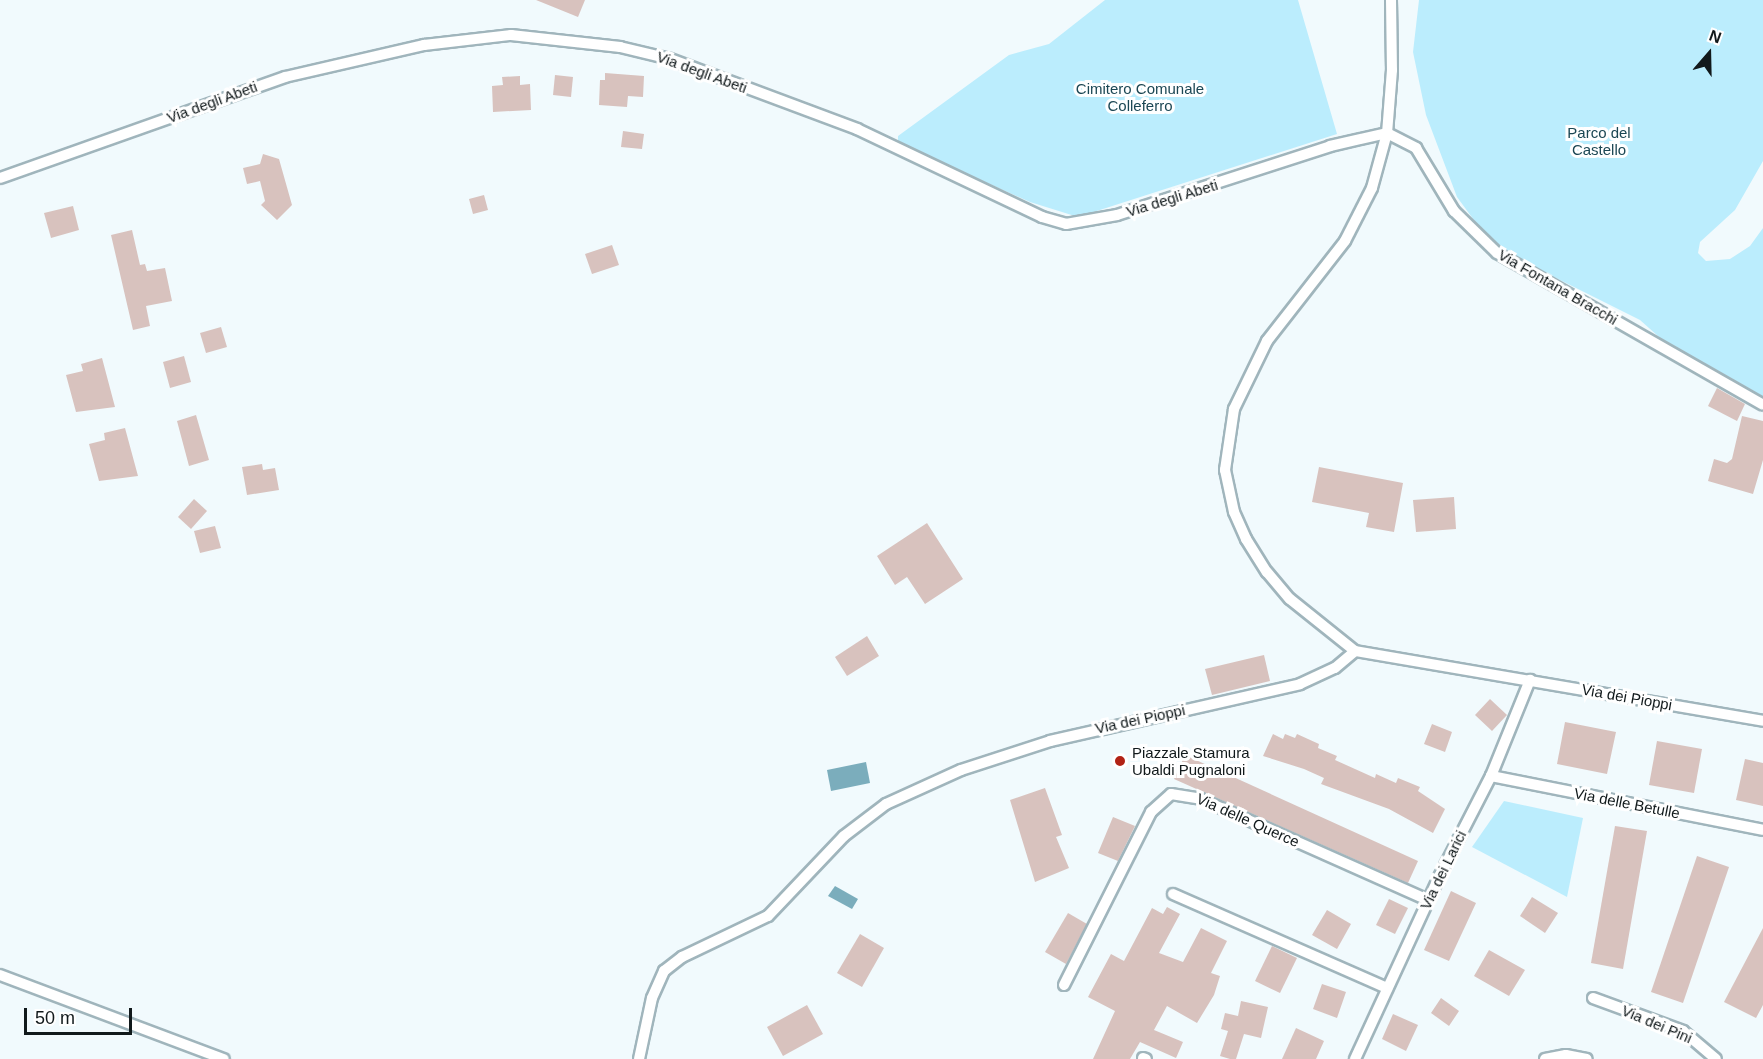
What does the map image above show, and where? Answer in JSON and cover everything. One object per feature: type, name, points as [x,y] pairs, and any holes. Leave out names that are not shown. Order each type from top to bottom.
[{"type":"street","points":[[1355,651],[1298,606],[1259,562],[1234,512],[1225,457],[1234,409],[1245,381],[1283,318],[1356,222],[1379,169],[1387,133],[1392,70],[1391,0]]},
{"type":"street","name":"Via degli Abeti","points":[[0,178],[285,77],[424,45],[500,36],[610,45],[670,59],[857,129],[1042,216],[1066,224],[1127,212],[1330,146],[1387,133]]},
{"type":"street","name":"Via Fontana Bracchi","points":[[1387,133],[1416,148],[1454,211],[1497,253],[1763,405]]},
{"type":"street","name":"Via dei Pioppi","points":[[639,1059],[652,998],[668,968],[768,916],[844,836],[886,804],[945,776],[1050,741],[1300,684],[1335,668],[1355,651],[1763,721]]},
{"type":"street","name":"Via dei Larici","points":[[1355,1059],[1428,900],[1491,776],[1530,680]]},
{"type":"street","name":"Via delle Betulle","points":[[1491,776],[1763,830]]},
{"type":"street","name":"Via delle Querce","points":[[1064,985],[1151,812],[1171,794],[1201,799],[1428,900]]},
{"type":"street","points":[[1173,894],[1387,988]]},
{"type":"street","points":[[0,975],[224,1059]]},
{"type":"street","name":"Via dei Pini","points":[[1593,998],[1683,1031],[1716,1059]]},
{"type":"street","points":[[1545,1059],[1566,1055],[1587,1059]]},
{"type":"green space","name":"Cimitero Comunale Colleferro","points":[[1105,0],[1298,0],[1337,134],[1078,217],[1030,202],[898,143],[898,136],[1009,55],[1049,44]]},
{"type":"green space","name":"Parco del Castello","points":[[1419,0],[1763,0],[1763,161],[1735,210],[1700,242],[1698,253],[1706,261],[1730,259],[1750,246],[1763,228],[1763,397],[1668,345],[1640,320],[1516,258],[1482,231],[1457,197],[1426,115],[1413,52]]},
{"type":"green space","points":[[1504,801],[1583,818],[1567,897],[1472,847]]},
{"type":"shaded area","points":[[866,762],[870,783],[831,791],[827,770]]},
{"type":"shaded area","points":[[835,886],[858,899],[852,909],[828,896]]},
{"type":"building","points":[[536,0],[585,0],[578,17]]},
{"type":"building","points":[[605,73],[644,76],[643,97],[628,96],[627,107],[599,105],[600,80],[605,80]]},
{"type":"building","points":[[555,75],[573,77],[571,97],[553,95]]},
{"type":"building","points":[[520,76],[520,85],[530,84],[531,110],[493,112],[492,86],[503,85],[502,77]]},
{"type":"building","points":[[623,131],[644,134],[642,149],[621,147]]},
{"type":"building","points":[[263,154],[279,159],[292,205],[277,220],[261,205],[265,201],[260,181],[247,184],[243,168],[260,164]]},
{"type":"building","points":[[484,195],[488,210],[473,214],[469,199]]},
{"type":"building","points":[[73,206],[79,230],[51,238],[44,213]]},
{"type":"building","points":[[132,230],[140,265],[145,264],[147,271],[165,268],[172,301],[146,306],[150,326],[133,330],[111,235]]},
{"type":"building","points":[[612,245],[619,265],[592,274],[585,254]]},
{"type":"building","points":[[221,327],[227,347],[206,353],[200,333]]},
{"type":"building","points":[[184,356],[191,382],[170,388],[163,362]]},
{"type":"building","points":[[102,358],[115,407],[76,412],[66,375],[83,371],[81,364]]},
{"type":"building","points":[[1717,388],[1745,404],[1737,421],[1708,406]]},
{"type":"building","points":[[196,415],[209,460],[189,466],[177,421]]},
{"type":"building","points":[[1742,416],[1763,421],[1763,460],[1753,494],[1708,481],[1714,459],[1727,463],[1732,459]]},
{"type":"building","points":[[125,428],[138,476],[99,481],[89,444],[105,440],[104,433]]},
{"type":"building","points":[[262,464],[263,470],[275,468],[279,490],[247,495],[242,467]]},
{"type":"building","points":[[1319,467],[1403,483],[1394,532],[1366,527],[1369,513],[1312,502]]},
{"type":"building","points":[[1454,497],[1456,529],[1416,532],[1413,500]]},
{"type":"building","points":[[194,499],[207,511],[191,529],[178,517]]},
{"type":"building","points":[[927,523],[963,579],[925,604],[907,577],[895,585],[877,556]]},
{"type":"building","points":[[215,526],[221,548],[200,553],[194,531]]},
{"type":"building","points":[[867,636],[879,656],[847,676],[835,657]]},
{"type":"building","points":[[1264,655],[1270,681],[1212,695],[1205,669]]},
{"type":"building","points":[[1490,699],[1507,715],[1492,731],[1475,715]]},
{"type":"building","points":[[1565,722],[1616,732],[1607,774],[1557,764]]},
{"type":"building","points":[[1432,724],[1452,732],[1445,752],[1424,744]]},
{"type":"building","points":[[1273,734],[1283,739],[1285,734],[1295,738],[1297,734],[1319,744],[1318,748],[1337,756],[1335,760],[1375,778],[1376,774],[1396,783],[1398,778],[1420,787],[1418,791],[1445,809],[1433,833],[1389,809],[1321,784],[1324,778],[1263,756]]},
{"type":"building","points":[[1657,741],[1702,749],[1694,793],[1649,785]]},
{"type":"building","points":[[1185,755],[1418,861],[1408,883],[1174,779]]},
{"type":"building","points":[[1745,759],[1763,763],[1763,806],[1736,800]]},
{"type":"building","points":[[1045,788],[1062,835],[1056,837],[1069,868],[1035,882],[1010,800]]},
{"type":"building","points":[[1113,817],[1135,826],[1118,861],[1098,853]]},
{"type":"building","points":[[1615,826],[1647,831],[1623,969],[1591,963]]},
{"type":"building","points":[[1697,856],[1729,867],[1683,1003],[1651,992]]},
{"type":"building","points":[[1451,891],[1476,903],[1449,961],[1424,950]]},
{"type":"building","points":[[1532,897],[1558,913],[1545,933],[1520,916]]},
{"type":"building","points":[[1389,899],[1408,908],[1395,934],[1376,925]]},
{"type":"building","points":[[1167,907],[1180,914],[1159,953],[1183,962],[1201,928],[1227,941],[1211,973],[1220,976],[1214,995],[1197,1023],[1167,1006],[1154,1030],[1183,1042],[1176,1058],[1140,1042],[1130,1059],[1093,1059],[1115,1011],[1088,997],[1111,954],[1124,961],[1152,908],[1163,914]]},
{"type":"building","points":[[1327,910],[1351,924],[1337,949],[1312,935]]},
{"type":"building","points":[[1068,913],[1087,924],[1066,964],[1045,952]]},
{"type":"building","points":[[1763,928],[1763,1005],[1756,1018],[1724,1002]]},
{"type":"building","points":[[860,934],[884,948],[862,987],[837,973]]},
{"type":"building","points":[[1272,946],[1297,958],[1280,993],[1255,981]]},
{"type":"building","points":[[1489,950],[1525,970],[1509,996],[1474,976]]},
{"type":"building","points":[[1322,984],[1346,992],[1337,1018],[1313,1009]]},
{"type":"building","points":[[1441,998],[1459,1011],[1449,1026],[1431,1013]]},
{"type":"building","points":[[1241,1001],[1268,1007],[1261,1038],[1244,1034],[1236,1059],[1230,1059],[1220,1056],[1228,1031],[1221,1029],[1225,1013],[1238,1016]]},
{"type":"building","points":[[807,1005],[823,1034],[783,1056],[767,1027]]},
{"type":"building","points":[[1393,1014],[1418,1025],[1406,1051],[1382,1039]]},
{"type":"building","points":[[1296,1028],[1324,1041],[1316,1059],[1282,1059]]},
{"type":"place","name":"Piazzale Stamura Ubaldi Pugnaloni","points":[[1120,761]]}]
